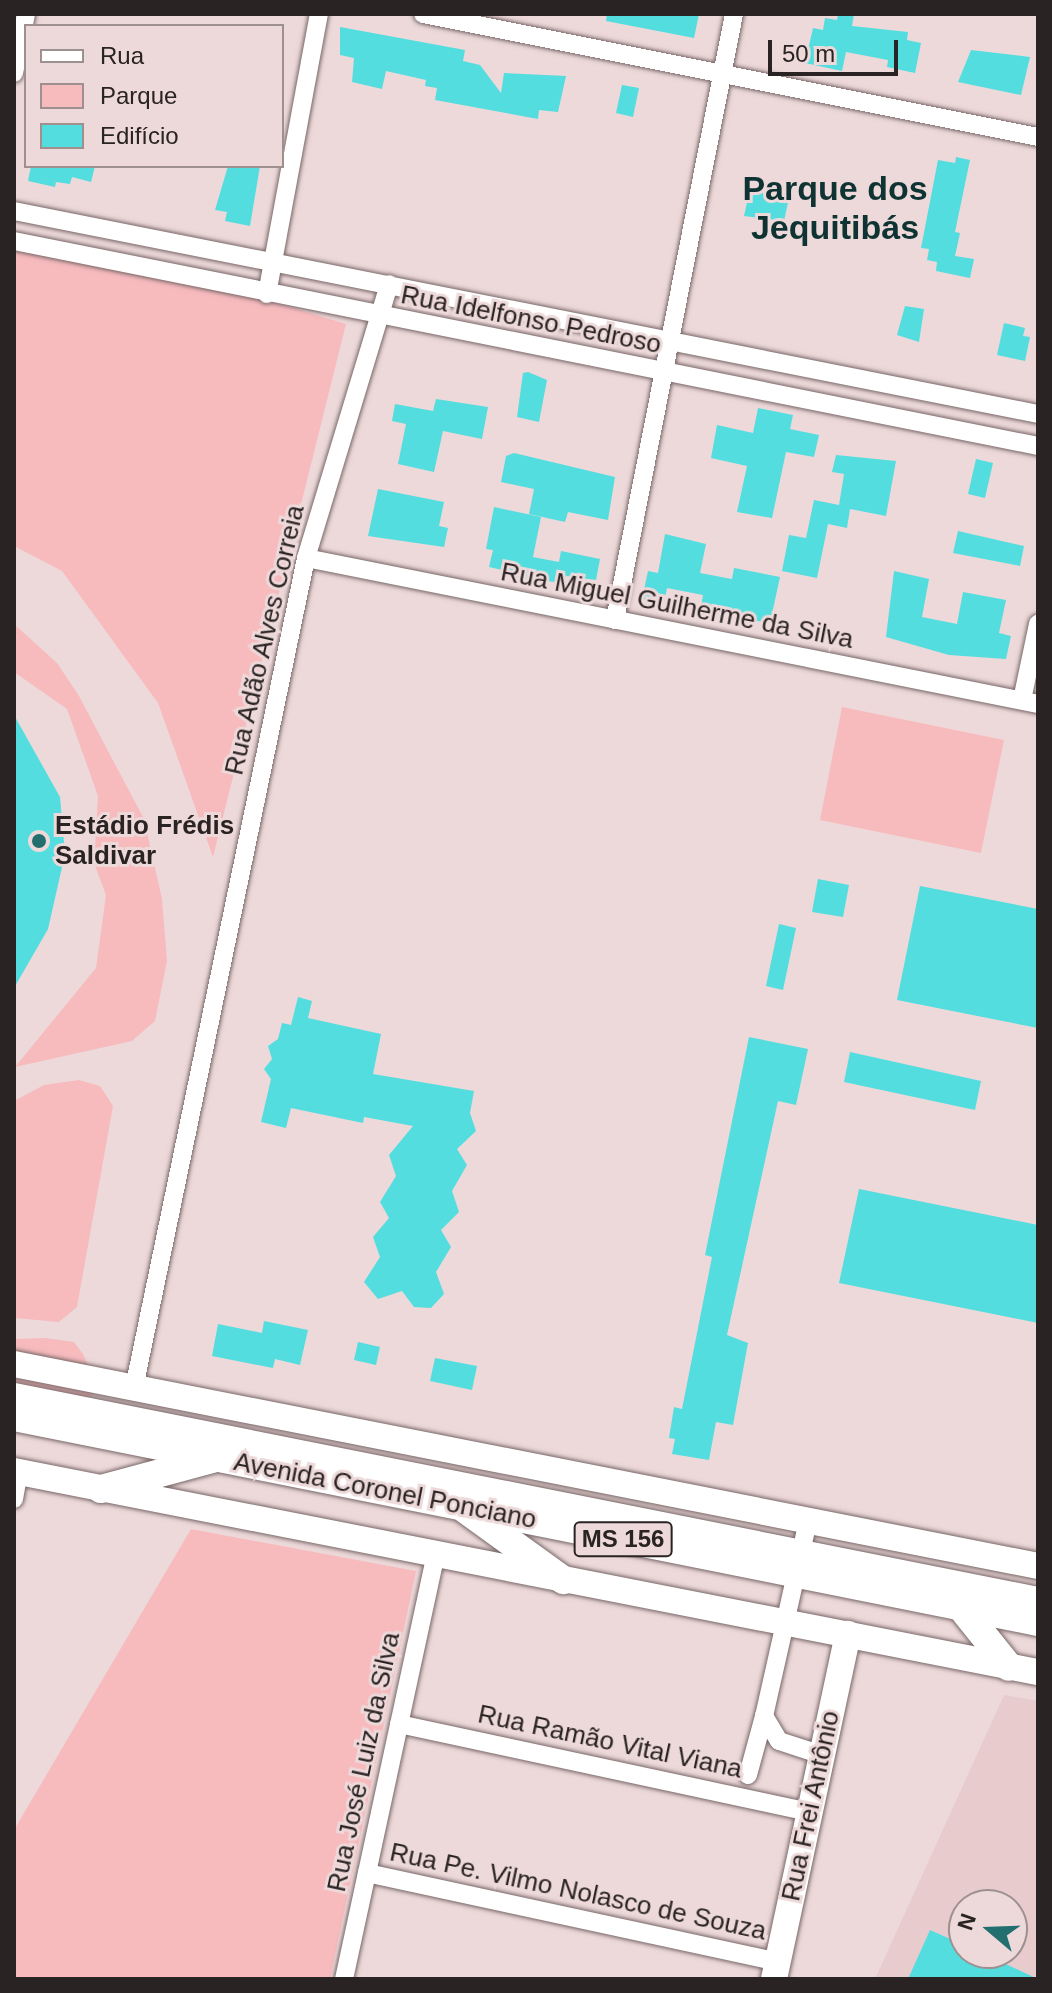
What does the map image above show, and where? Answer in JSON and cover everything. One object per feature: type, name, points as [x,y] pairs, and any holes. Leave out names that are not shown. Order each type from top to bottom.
[{"type":"main road","points":[[14,1364],[808,1521],[1037,1560]]},
{"type":"main road","points":[[14,1397],[800,1564]]},
{"type":"main road","name":"Avenida Coronel Ponciano","points":[[14,1417],[462,1507],[873,1578],[960,1606],[1038,1622]]},
{"type":"main road","points":[[101,1489],[217,1458]]},
{"type":"main road","points":[[17,1472],[435,1557],[1038,1672]]},
{"type":"main road","points":[[462,1507],[563,1580]]},
{"type":"main road","points":[[873,1578],[1038,1601]]},
{"type":"main road","points":[[960,1606],[1009,1667]]},
{"type":"main road","name":"Rua Frei Antônio","points":[[776,1970],[848,1634]]},
{"type":"street","points":[[14,73],[26,14]]},
{"type":"street","points":[[267,294],[319,14]]},
{"type":"street","points":[[423,14],[1038,137]]},
{"type":"street","points":[[615,620],[734,14]]},
{"type":"street","name":"Rua Idelfonso Pedroso","points":[[14,211],[1038,414]]},
{"type":"street","name":"Rua Idelfonso Pedroso","points":[[14,241],[1038,446]]},
{"type":"street","name":"Rua Adão Alves Correia","points":[[134,1388],[306,558],[389,284]]},
{"type":"street","name":"Rua Miguel Guilherme da Silva","points":[[306,558],[1030,702]]},
{"type":"street","points":[[1030,702],[1038,624]]},
{"type":"street","points":[[14,1499],[17,1472]]},
{"type":"street","points":[[748,1775],[788,1623],[808,1521]]},
{"type":"street","name":"Rua José Luiz da Silva","points":[[344,1979],[435,1557]]},
{"type":"street","points":[[764,1716],[779,1741],[822,1755]]},
{"type":"street","name":"Rua Ramão Vital Viana","points":[[399,1724],[809,1812]]},
{"type":"street","name":"Rua Pe. Vilmo Nolasco de Souza","points":[[367,1873],[776,1970]]},
{"type":"shaded area","points":[[1004,1695],[1038,1701],[1038,1979],[875,1979]]},
{"type":"green space","points":[[14,248],[248,294],[346,324],[213,857],[158,703],[62,571],[14,546]]},
{"type":"green space","points":[[14,624],[57,663],[79,696],[144,819],[162,899],[167,961],[155,1021],[132,1041],[15,1067],[96,968],[106,895],[94,863],[98,796],[67,709],[14,672]]},
{"type":"green space","points":[[842,707],[1004,740],[981,853],[820,820]]},
{"type":"green space","points":[[79,1080],[100,1086],[113,1106],[77,1307],[59,1322],[14,1318],[14,1101],[44,1085]]},
{"type":"green space","points":[[45,1338],[74,1342],[83,1354],[93,1377],[93,1394],[87,1399],[14,1385],[14,1339]]},
{"type":"green space","points":[[191,1529],[416,1571],[330,1979],[14,1979],[14,1830]]},
{"type":"building","points":[[607,14],[699,14],[694,38],[606,21]]},
{"type":"building","points":[[838,14],[854,14],[852,26],[908,32],[907,40],[921,43],[915,73],[887,67],[888,60],[846,52],[842,71],[805,63],[813,28],[823,30],[825,18],[837,20]]},
{"type":"building","points":[[340,27],[465,50],[463,61],[480,65],[501,93],[504,73],[566,76],[558,112],[539,110],[538,119],[435,100],[437,88],[425,86],[426,80],[386,71],[382,89],[352,82],[354,58],[340,55]]},
{"type":"building","points":[[971,50],[1030,57],[1021,95],[958,82]]},
{"type":"building","points":[[622,85],[639,88],[633,117],[616,113]]},
{"type":"building","points":[[956,157],[970,160],[955,232],[960,233],[955,256],[974,259],[970,278],[936,271],[937,262],[927,260],[929,249],[921,248],[938,160],[955,163]]},
{"type":"building","points":[[31,168],[94,168],[91,182],[72,177],[70,184],[56,182],[55,187],[28,181]]},
{"type":"building","points":[[227,168],[260,168],[250,226],[225,221],[227,212],[215,210]]},
{"type":"building","points":[[760,192],[789,198],[784,221],[744,216],[748,198]]},
{"type":"building","points":[[905,306],[924,309],[919,342],[897,335]]},
{"type":"building","points":[[1004,323],[1025,328],[1023,336],[1030,337],[1025,361],[997,355]]},
{"type":"building","points":[[523,373],[547,380],[539,422],[517,417]]},
{"type":"building","points":[[436,399],[488,407],[482,439],[443,431],[434,472],[398,464],[406,424],[392,421],[395,404],[433,411]]},
{"type":"building","points":[[758,408],[793,415],[790,429],[819,435],[814,457],[786,452],[772,518],[737,512],[747,466],[711,458],[717,425],[753,433]]},
{"type":"building","points":[[514,453],[615,477],[608,520],[568,512],[565,522],[529,514],[534,489],[501,482],[506,456]]},
{"type":"building","points":[[836,455],[896,461],[886,516],[850,509],[847,528],[828,524],[817,578],[782,571],[789,535],[806,538],[814,500],[839,505],[844,474],[832,472]]},
{"type":"building","points":[[976,459],[993,463],[985,498],[968,494]]},
{"type":"building","points":[[378,489],[444,502],[439,526],[448,528],[444,547],[368,536]]},
{"type":"building","points":[[494,507],[541,517],[533,557],[559,562],[561,551],[600,559],[596,580],[566,576],[565,584],[531,578],[530,584],[515,581],[516,573],[489,567],[493,550],[486,549]]},
{"type":"building","points":[[958,531],[1024,546],[1020,566],[953,553]]},
{"type":"building","points":[[665,534],[706,544],[700,573],[732,579],[734,568],[780,577],[770,623],[700,612],[703,595],[667,588],[664,604],[642,599],[648,571],[658,573]]},
{"type":"building","points":[[894,571],[929,579],[922,617],[957,624],[963,592],[1006,600],[999,633],[1011,636],[1006,659],[949,655],[886,637]]},
{"type":"building","name":"Estádio Frédis Saldivar","points":[[14,715],[60,797],[65,854],[48,929],[14,988]]},
{"type":"building","points":[[818,879],[849,885],[843,917],[812,912]]},
{"type":"building","points":[[920,886],[1038,909],[1038,1028],[897,1000]]},
{"type":"building","points":[[779,924],[796,928],[783,990],[766,986]]},
{"type":"building","points":[[298,997],[312,1001],[308,1018],[381,1034],[373,1074],[474,1091],[470,1113],[476,1131],[457,1149],[467,1165],[452,1191],[459,1212],[441,1230],[451,1247],[436,1272],[444,1294],[431,1308],[414,1307],[402,1291],[378,1299],[364,1282],[380,1257],[373,1237],[389,1218],[380,1202],[396,1176],[389,1155],[413,1126],[364,1117],[363,1123],[291,1108],[286,1128],[261,1122],[271,1079],[264,1069],[272,1059],[268,1046],[278,1039],[282,1023],[291,1025]]},
{"type":"building","points":[[749,1037],[808,1049],[796,1105],[778,1101],[727,1335],[748,1343],[733,1425],[716,1422],[709,1460],[672,1454],[675,1439],[669,1438],[674,1407],[682,1409],[712,1257],[705,1255]]},
{"type":"building","points":[[850,1052],[981,1081],[975,1110],[844,1082]]},
{"type":"building","points":[[859,1189],[1038,1225],[1038,1323],[839,1283]]},
{"type":"building","points":[[264,1321],[308,1330],[300,1365],[275,1359],[273,1368],[212,1356],[218,1324],[262,1333]]},
{"type":"building","points":[[358,1342],[380,1347],[376,1365],[354,1360]]},
{"type":"building","points":[[435,1358],[477,1366],[472,1390],[430,1381]]},
{"type":"building","points":[[930,1930],[948,1938],[948,1969],[1016,1969],[1038,1979],[908,1979]]},
{"type":"place","name":"Estádio Frédis Saldivar","points":[[39,841]]},
{"type":"district","name":"Parque dos Jequitibás","points":[[835,208]]}]
